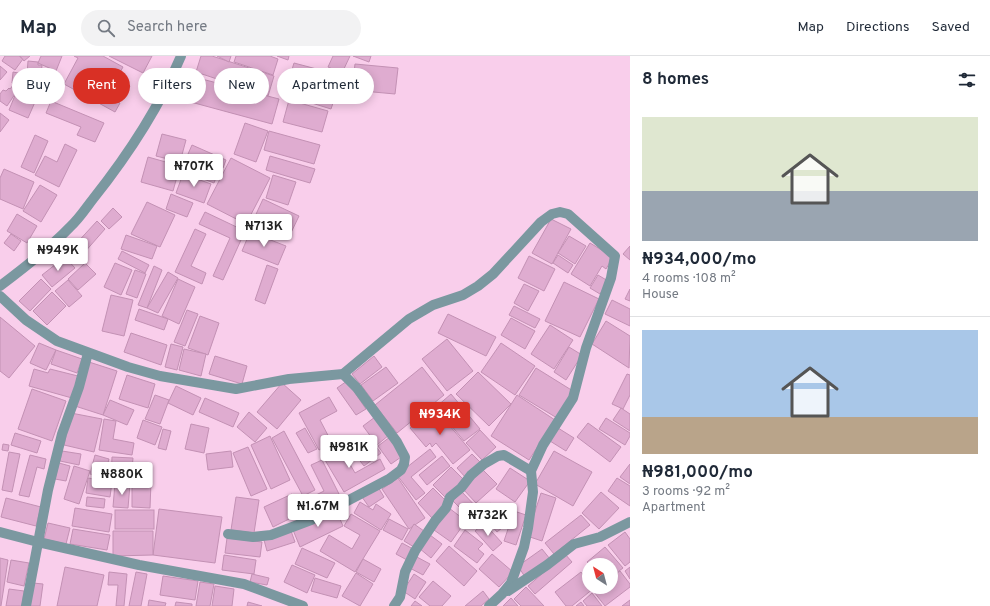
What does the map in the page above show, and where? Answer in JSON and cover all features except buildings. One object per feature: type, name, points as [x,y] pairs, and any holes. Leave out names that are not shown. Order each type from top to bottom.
[{"type":"street","points":[[0,286],[32,262],[71,227],[105,184],[142,130],[168,86],[181,56]]},
{"type":"street","points":[[0,296],[26,320],[57,341],[88,353],[160,376],[236,389],[289,379],[343,374],[410,319],[433,305],[463,295],[478,286],[493,274],[541,222],[552,214],[560,212],[568,214],[615,256],[611,278],[586,348],[573,398],[543,445],[531,471],[533,492],[528,528],[524,548],[511,583],[489,606]]},
{"type":"street","points":[[26,606],[48,490],[62,434],[79,387],[88,353]]},
{"type":"street","points":[[228,534],[253,538],[271,535],[311,520],[389,479],[401,470],[405,457],[398,442],[357,388],[343,374]]},
{"type":"street","points":[[394,606],[400,597],[405,572],[416,550],[435,521],[446,508],[450,497],[461,488],[470,475],[484,464],[498,456],[504,455],[531,471]]},
{"type":"street","points":[[502,594],[547,565],[574,544],[600,537],[630,522]]},
{"type":"street","points":[[0,532],[139,565],[244,584],[303,606]]}]
